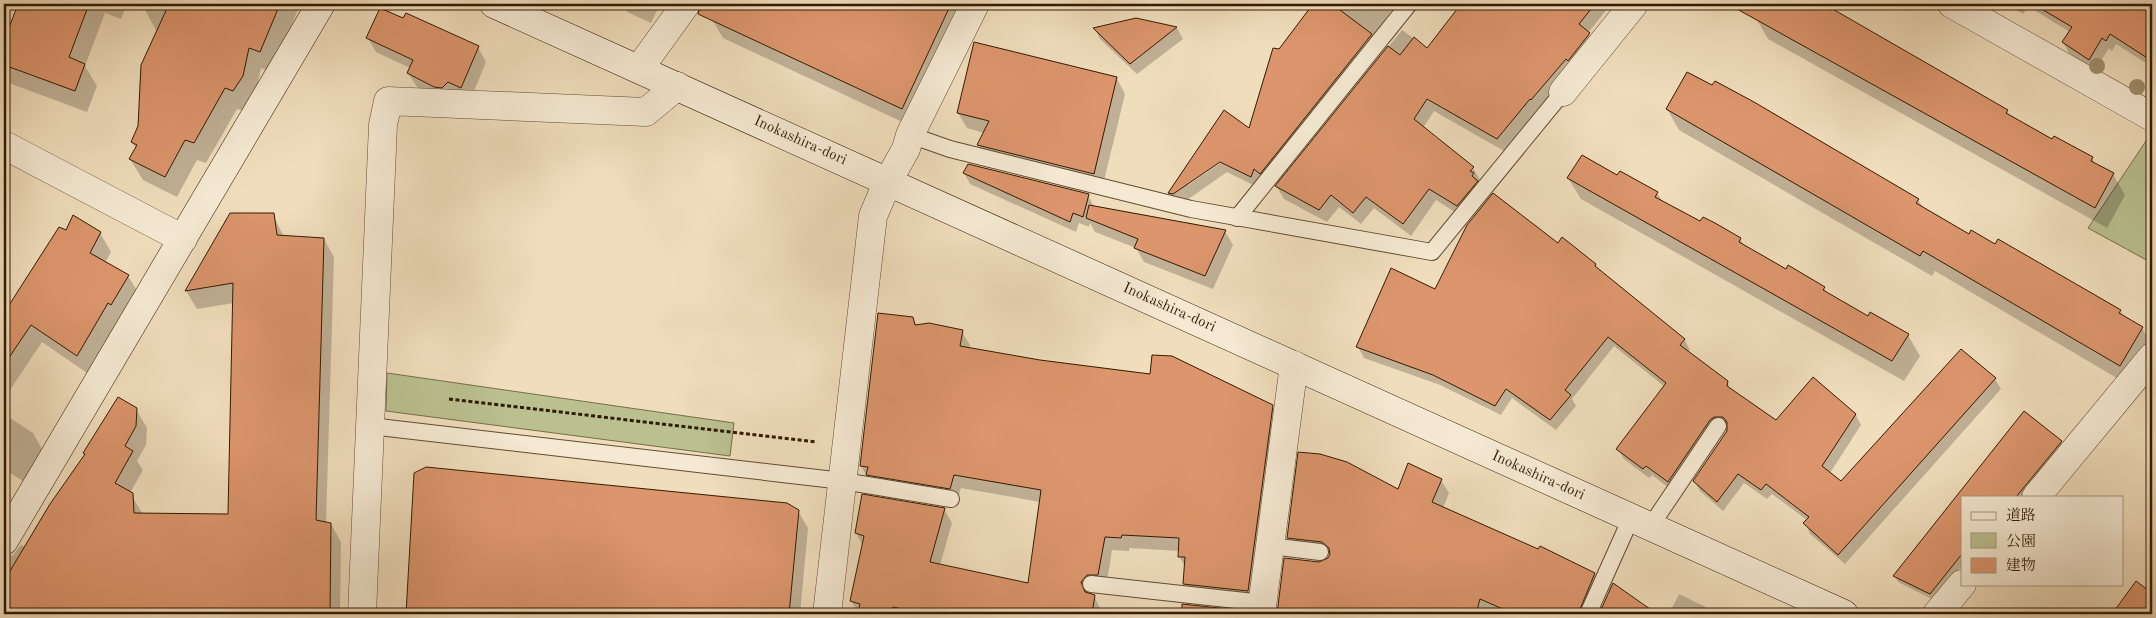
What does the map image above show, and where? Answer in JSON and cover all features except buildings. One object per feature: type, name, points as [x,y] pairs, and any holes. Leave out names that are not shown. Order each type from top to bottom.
[{"type":"street","points":[[4,541],[321,4]]},
{"type":"street","name":"Inokashira-dori","points":[[494,4],[888,180],[1844,614]]},
{"type":"street","points":[[639,69],[686,4]]},
{"type":"street","points":[[827,614],[873,216],[888,180],[906,149],[910,135],[975,4]]},
{"type":"street","points":[[1563,92],[1634,4]]},
{"type":"street","points":[[1959,5],[2152,118]]},
{"type":"street","points":[[362,614],[383,125],[388,100],[646,112],[677,86]]},
{"type":"street","points":[[4,145],[183,239]]},
{"type":"street","points":[[2037,496],[2152,357]]},
{"type":"street","points":[[1262,609],[1294,364]]},
{"type":"street","points":[[1937,614],[1961,585]]},
{"type":"lane","points":[[1237,218],[1409,4]]},
{"type":"lane","points":[[910,135],[950,149],[1237,218],[1432,252],[1563,92]]},
{"type":"lane","points":[[370,426],[843,481],[951,499]]},
{"type":"lane","points":[[1588,614],[1641,522],[1718,426]]},
{"type":"lane","points":[[1270,546],[1320,552]]},
{"type":"lane","points":[[1091,584],[1262,609]]},
{"type":"path","points":[[449,399],[816,442]]},
{"type":"green space","points":[[2148,138],[2152,140],[2152,263],[2088,228]]},
{"type":"green space","points":[[387,373],[734,423],[730,456],[386,411]]}]
